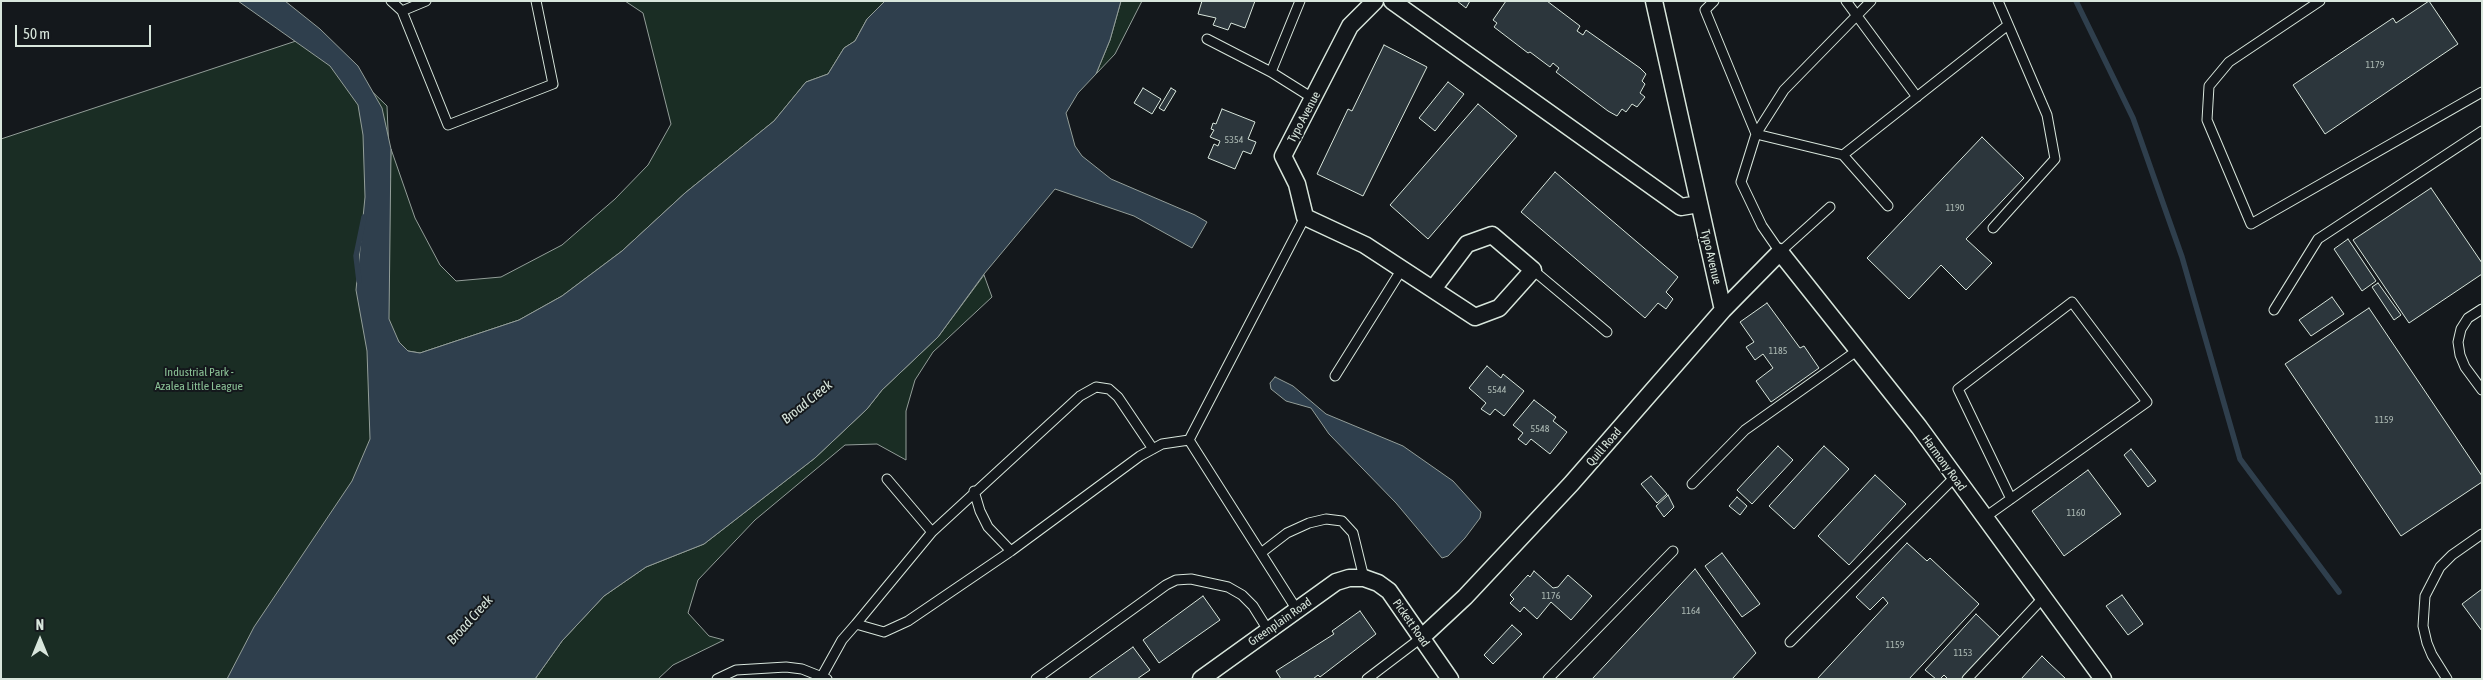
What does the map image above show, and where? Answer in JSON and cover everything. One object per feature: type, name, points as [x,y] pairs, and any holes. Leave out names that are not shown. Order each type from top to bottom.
[{"type":"street","name":"Typo Avenue","points":[[1305,217],[1297,184],[1283,156],[1350,26],[1375,1]]},
{"type":"street","points":[[1392,1],[1681,206],[1699,204]]},
{"type":"street","name":"Typo Avenue","points":[[1652,2],[1723,310]]},
{"type":"street","points":[[1305,217],[1365,245],[1402,269],[1432,289],[1475,317],[1499,308],[1532,270],[1492,235],[1467,244],[1432,289]]},
{"type":"street","name":"Quill Road","points":[[1421,638],[1465,597],[1571,484],[1723,310],[1780,252]]},
{"type":"street","name":"Harmony Road","points":[[1780,252],[1955,477],[2103,679]]},
{"type":"street","name":"Greenplain Road","points":[[1201,679],[1336,582],[1349,578],[1364,578]]},
{"type":"street","name":"Pickett Road","points":[[1364,578],[1378,583],[1389,591],[1450,679]]},
{"type":"lane","points":[[390,1],[402,11],[448,125],[554,84],[536,1]]},
{"type":"lane","points":[[402,11],[426,1]]},
{"type":"lane","points":[[1271,72],[1300,1]]},
{"type":"lane","points":[[1714,1],[1705,10],[1756,134]]},
{"type":"lane","points":[[1846,1],[1917,97]]},
{"type":"lane","points":[[1830,207],[1780,252],[1762,226],[1741,182],[1756,134],[1784,90],[1871,1]]},
{"type":"lane","points":[[1993,228],[2055,159],[2047,115],[1998,1]]},
{"type":"lane","points":[[2320,1],[2229,62],[2209,86],[2207,120],[2251,224],[2482,92]]},
{"type":"lane","points":[[1843,155],[2008,25]]},
{"type":"lane","points":[[1207,39],[1271,72],[1314,99]]},
{"type":"lane","points":[[2274,310],[2318,239],[2482,131]]},
{"type":"lane","points":[[1756,134],[1843,155],[1888,206]]},
{"type":"lane","points":[[1189,440],[1305,217]]},
{"type":"lane","points":[[1335,376],[1402,269]]},
{"type":"lane","points":[[1532,270],[1607,332]]},
{"type":"lane","points":[[1984,518],[2011,499],[2147,402],[2072,302],[1958,389],[2011,499]]},
{"type":"lane","points":[[2482,309],[2468,318],[2461,330],[2458,342],[2460,355],[2465,367],[2482,390]]},
{"type":"lane","points":[[1692,484],[1745,430],[1858,350]]},
{"type":"lane","points":[[717,679],[736,670],[786,668],[802,669],[825,677],[842,640],[932,532],[974,491],[1080,396],[1096,387],[1109,389],[1118,398],[1153,449]]},
{"type":"lane","points":[[856,624],[884,632],[908,621],[1012,551],[1140,456],[1162,444],[1189,440]]},
{"type":"lane","points":[[1189,440],[1297,610]]},
{"type":"lane","points":[[1790,642],[1955,477]]},
{"type":"lane","points":[[887,479],[932,532]]},
{"type":"lane","points":[[974,491],[980,511],[988,527],[1012,551]]},
{"type":"lane","points":[[1261,553],[1287,533],[1309,523],[1326,518],[1342,521],[1353,533],[1364,578]]},
{"type":"lane","points":[[2447,679],[2427,643],[2423,626],[2425,596],[2440,567],[2452,554],[2482,534]]},
{"type":"lane","points":[[1548,679],[1673,551]]},
{"type":"lane","points":[[1036,679],[1166,585],[1176,580],[1191,579],[1228,587],[1242,595],[1253,606],[1268,630]]},
{"type":"lane","points":[[1967,679],[2043,598]]},
{"type":"lane","points":[[1366,679],[1421,638]]},
{"type":"green space","name":"Industrial Park - Azalea Little League","points":[[625,1],[885,1],[867,19],[855,41],[844,48],[828,74],[806,82],[774,121],[685,193],[622,251],[562,296],[519,320],[420,353],[408,351],[395,335],[398,433],[246,679],[1,679],[1,139],[314,35],[387,106],[390,178],[391,149],[415,218],[440,265],[456,281],[501,277],[562,245],[615,199],[648,165],[671,124],[643,13]]},
{"type":"green space","points":[[1121,1],[1142,1],[1115,54],[1096,74],[1110,40]]},
{"type":"green space","points":[[984,275],[992,297],[933,352],[915,380],[906,411],[906,460],[877,444],[845,445],[755,520],[698,580],[688,613],[709,636],[724,640],[673,665],[658,679],[535,679],[562,641],[604,596],[646,567],[704,544],[815,458],[867,409],[882,390],[938,337]]},
{"type":"water","name":"Broad Creek","points":[[238,1],[285,1],[320,29],[358,66],[382,108],[391,149],[389,319],[399,342],[408,351],[420,353],[519,320],[562,296],[622,251],[685,193],[774,121],[806,82],[828,74],[844,48],[855,41],[867,19],[885,1],[1121,1],[1110,40],[1096,74],[1078,93],[1066,113],[1075,146],[1082,156],[1111,179],[1207,222],[1192,248],[1134,216],[1055,189],[984,274],[938,337],[882,390],[867,409],[815,458],[704,544],[646,567],[604,596],[562,641],[535,679],[227,679],[254,627],[352,481],[370,439],[367,351],[356,290],[365,197],[363,135],[358,105],[330,66]]},
{"type":"water","points":[[1275,377],[1293,386],[1326,414],[1403,446],[1453,481],[1481,512],[1480,518],[1465,538],[1448,556],[1442,558],[1396,503],[1329,434],[1311,408],[1286,401],[1271,389],[1270,383]]},
{"type":"building","points":[[1202,1],[1255,1],[1245,28],[1231,23],[1228,30],[1213,25],[1216,18],[1198,14]]},
{"type":"building","points":[[1457,1],[1470,1],[1466,8]]},
{"type":"building","points":[[1506,1],[1547,1],[1580,26],[1577,31],[1583,35],[1586,30],[1640,68],[1646,74],[1642,81],[1645,84],[1640,93],[1645,97],[1637,107],[1632,104],[1626,112],[1622,109],[1617,116],[1608,111],[1556,72],[1559,68],[1553,63],[1550,67],[1494,27],[1497,23],[1493,20]]},
{"type":"building","points":[[2429,1],[2458,44],[2325,134],[2293,85],[2393,18],[2396,23]]},
{"type":"building","points":[[1384,45],[1427,67],[1363,196],[1317,174],[1348,109],[1352,111]]},
{"type":"building","points":[[1448,82],[1464,94],[1435,131],[1419,118]]},
{"type":"building","points":[[1143,88],[1161,99],[1152,114],[1134,103]]},
{"type":"building","points":[[1171,88],[1176,91],[1164,111],[1159,108]]},
{"type":"building","points":[[1478,104],[1517,136],[1428,239],[1390,205]]},
{"type":"building","points":[[1222,109],[1255,122],[1248,139],[1256,142],[1251,154],[1243,151],[1235,169],[1208,158],[1214,144],[1218,146],[1220,141],[1210,137],[1214,130],[1211,129],[1213,123],[1216,124]]},
{"type":"building","points":[[1982,137],[2024,178],[1966,239],[1992,263],[1966,290],[1941,265],[1909,299],[1867,258]]},
{"type":"building","points":[[1555,172],[1678,277],[1666,292],[1673,299],[1666,309],[1658,303],[1645,318],[1521,212]]},
{"type":"building","points":[[2431,188],[2482,263],[2482,274],[2409,323],[2353,240]]},
{"type":"building","points":[[2348,239],[2376,281],[2362,291],[2334,249]]},
{"type":"building","points":[[2378,283],[2401,315],[2394,320],[2372,287]]},
{"type":"building","points":[[2332,297],[2344,314],[2311,336],[2299,320]]},
{"type":"building","points":[[1767,303],[1800,348],[1804,346],[1819,368],[1771,402],[1756,381],[1773,368],[1763,354],[1755,360],[1746,347],[1754,342],[1740,322]]},
{"type":"building","points":[[2369,308],[2482,476],[2482,482],[2401,536],[2285,364]]},
{"type":"building","points":[[1487,366],[1501,378],[1503,374],[1524,391],[1504,416],[1495,409],[1490,415],[1481,409],[1486,403],[1469,388]]},
{"type":"building","points":[[1534,400],[1556,417],[1553,421],[1567,432],[1550,454],[1531,439],[1526,445],[1518,439],[1523,433],[1513,425]]},
{"type":"building","points":[[1778,446],[1793,460],[1752,504],[1737,490]]},
{"type":"building","points":[[1824,446],[1849,469],[1794,529],[1769,506]]},
{"type":"building","points":[[2131,449],[2156,481],[2148,487],[2124,455]]},
{"type":"building","points":[[2088,470],[2121,514],[2064,556],[2032,511]]},
{"type":"building","points":[[1875,475],[1906,504],[1849,565],[1818,536]]},
{"type":"building","points":[[1651,476],[1667,494],[1657,503],[1641,484]]},
{"type":"building","points":[[1668,495],[1674,507],[1664,517],[1656,506]]},
{"type":"building","points":[[1737,497],[1747,506],[1740,515],[1729,506]]},
{"type":"building","points":[[1907,543],[1927,561],[1930,558],[1979,604],[1909,679],[1817,679],[1888,603],[1883,597],[1870,610],[1856,597]]},
{"type":"building","points":[[1722,553],[1760,604],[1742,617],[1705,566]]},
{"type":"building","points":[[1695,569],[1756,653],[1732,679],[1592,679]]},
{"type":"building","points":[[1534,571],[1553,588],[1558,587],[1568,575],[1592,596],[1571,620],[1551,602],[1537,619],[1524,607],[1520,612],[1510,603],[1514,599],[1510,595]]},
{"type":"building","points":[[2482,589],[2482,631],[2462,604]]},
{"type":"building","points":[[2122,595],[2143,624],[2128,635],[2106,606]]},
{"type":"building","points":[[1203,596],[1220,620],[1159,663],[1143,640]]},
{"type":"building","points":[[1360,611],[1376,634],[1320,677],[1318,675],[1313,679],[1281,679],[1276,671],[1334,634],[1332,631]]},
{"type":"building","points":[[1976,614],[2000,637],[1962,679],[1948,679],[1944,675],[1940,679],[1936,679],[1925,670]]},
{"type":"building","points":[[1512,625],[1522,634],[1493,664],[1484,655]]},
{"type":"building","points":[[1133,647],[1150,670],[1137,679],[1088,679]]},
{"type":"building","points":[[2042,656],[2048,662],[2066,679],[2021,679]]},
{"type":"waterway","points":[[2076,1],[2133,118],[2182,257],[2240,459],[2339,592]]},
{"type":"waterway","points":[[359,281],[356,256],[364,217]]}]
